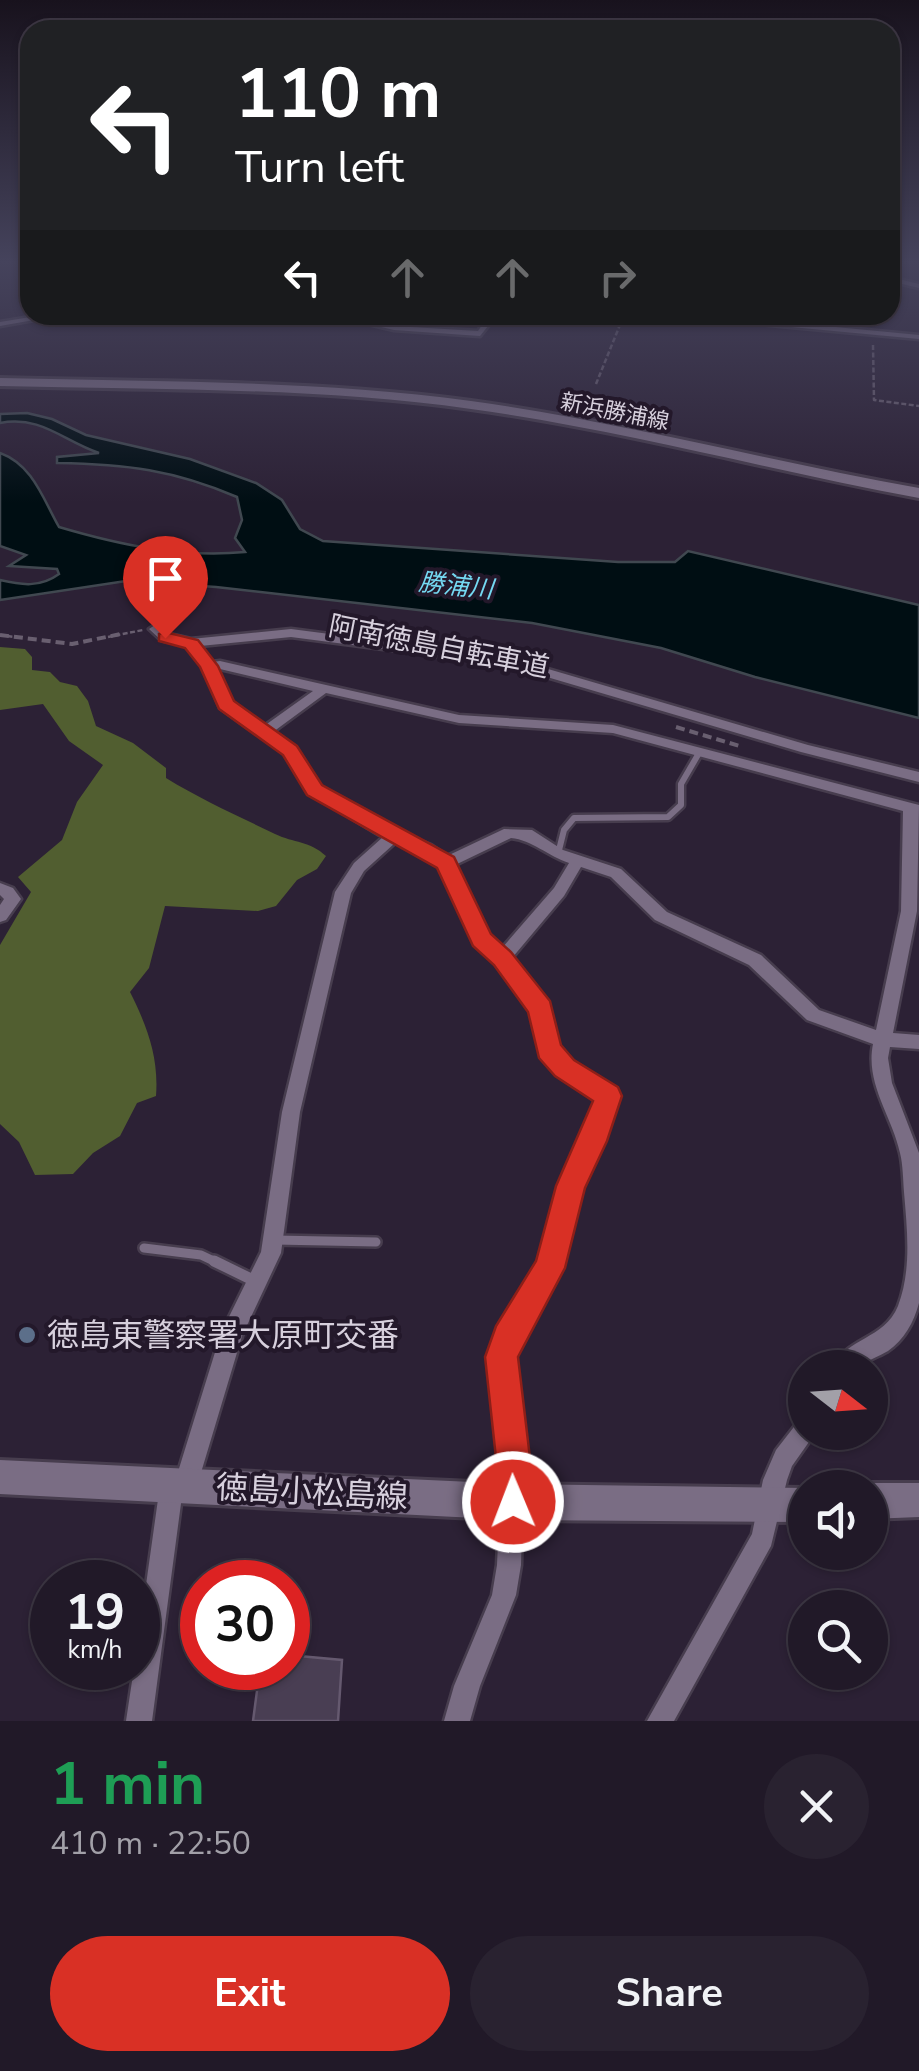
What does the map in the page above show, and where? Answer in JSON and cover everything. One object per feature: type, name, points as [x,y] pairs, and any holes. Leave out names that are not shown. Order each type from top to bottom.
[{"type":"main road","name":"新浜勝浦線","points":[[0,382],[324,389],[422,399],[593,426],[919,493]]},
{"type":"main road","name":"徳島小松島線","points":[[0,1477],[513,1502],[788,1504]]},
{"type":"main road","points":[[888,1501],[919,1500]]},
{"type":"street","points":[[155,628],[165,638],[192,644],[291,634],[507,661],[773,740],[919,776]]},
{"type":"street","points":[[192,644],[209,666],[226,704],[290,751],[314,790],[446,863],[482,940],[503,958],[540,1009],[548,1050],[564,1068],[609,1096],[593,1141],[570,1186],[550,1268],[508,1337],[501,1357],[513,1458],[504,1595],[466,1686],[457,1721]]},
{"type":"street","points":[[209,666],[238,668],[459,718],[613,729],[915,809],[909,911],[881,1039],[883,1084],[906,1135],[918,1245],[907,1310],[894,1332],[878,1346],[866,1350]]},
{"type":"street","points":[[264,732],[324,689]]},
{"type":"street","points":[[446,863],[519,832],[558,854],[616,874],[661,916],[756,960],[803,1010],[881,1039],[919,1042]]},
{"type":"street","points":[[139,1721],[179,1486],[232,1332],[270,1253],[291,1112],[338,908],[359,867],[393,836]]},
{"type":"street","points":[[503,958],[558,892],[578,860]]},
{"type":"street","points":[[0,889],[8,892],[12,900],[0,916]]},
{"type":"street","points":[[660,1721],[762,1538],[768,1505],[790,1450]]},
{"type":"lane","points":[[558,854],[564,830],[574,818],[668,816],[681,805],[681,784],[699,752]]},
{"type":"lane","points":[[273,1240],[376,1242]]},
{"type":"lane","points":[[144,1248],[200,1256],[255,1281]]},
{"type":"path","points":[[596,384],[613,342]]},
{"type":"path","points":[[872,342],[874,400],[919,406]]},
{"type":"path","points":[[0,636],[84,643],[155,628]]},
{"type":"path","points":[[663,723],[749,749]]},
{"type":"green space","points":[[0,647],[25,649],[32,657],[32,670],[50,672],[60,682],[77,686],[88,701],[96,726],[133,743],[166,768],[166,778],[326,856],[317,869],[297,880],[276,906],[258,911],[165,906],[149,968],[130,992],[150,1042],[156,1068],[156,1096],[137,1103],[120,1136],[93,1153],[73,1174],[35,1175],[19,1142],[0,1124],[0,945],[31,892],[18,877],[62,840],[77,802],[103,765],[69,741],[43,704],[0,710]]},
{"type":"water","name":"勝浦川","points":[[27,413],[52,419],[86,435],[190,459],[256,483],[282,500],[300,529],[323,541],[618,562],[675,562],[688,551],[919,605],[919,718],[755,677],[661,648],[532,623],[216,587],[126,581],[0,600],[0,580],[30,584],[59,574],[57,569],[9,566],[26,555],[0,546],[0,453],[29,474],[59,527],[151,548],[245,552],[235,538],[242,520],[237,497],[192,480],[149,470],[57,463],[57,457],[99,453],[40,426],[0,423],[0,414]]},
{"type":"building","points":[[310,1657],[342,1660],[338,1721],[253,1721],[257,1690],[310,1690]]},
{"type":"place","name":"徳島東警察署大原町交番","points":[[27,1335]]},
{"type":"route","points":[[165,638],[192,644],[192,649],[209,666],[217,692],[226,704],[290,751],[314,790],[333,804],[426,849],[446,863],[482,940],[503,958],[540,1009],[548,1050],[564,1068],[609,1096],[593,1141],[570,1186],[550,1268],[508,1337],[501,1357],[513,1458],[513,1502]]}]
